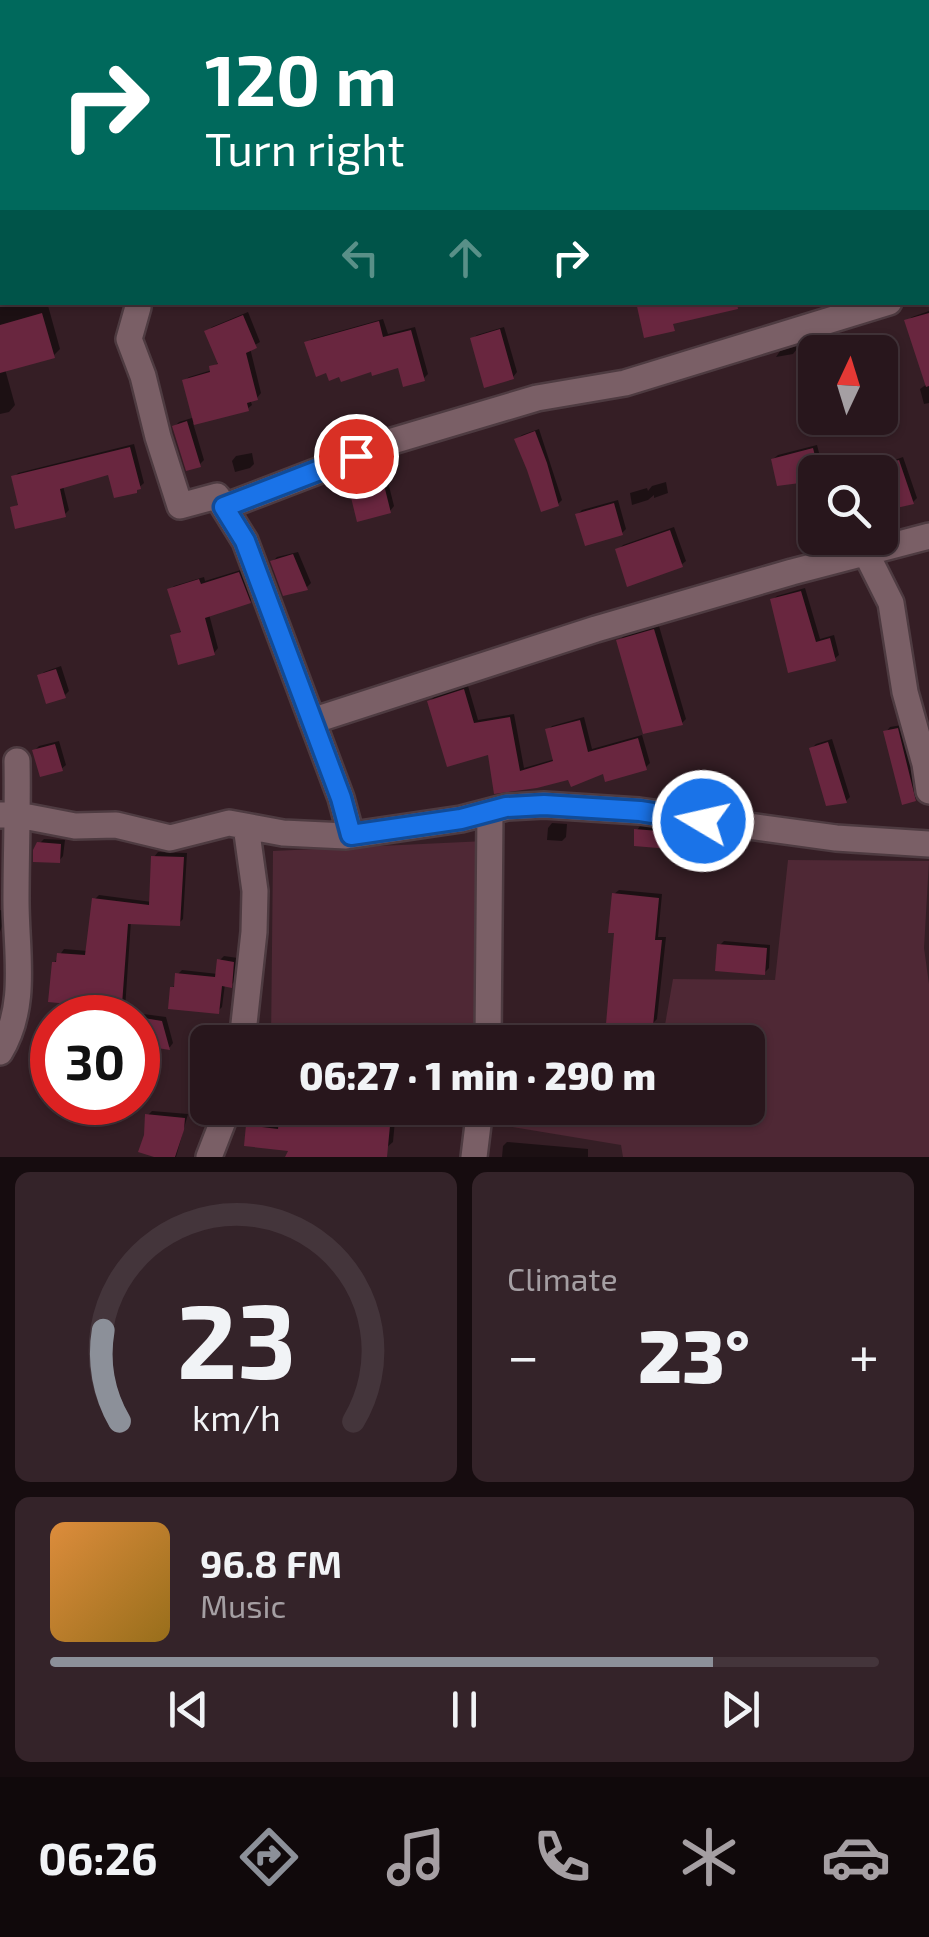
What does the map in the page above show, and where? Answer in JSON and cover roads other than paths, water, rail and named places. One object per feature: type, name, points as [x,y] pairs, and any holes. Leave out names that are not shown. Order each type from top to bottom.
[{"type":"street","points":[[141,305],[129,338],[180,506],[217,496],[245,541],[341,798],[351,835]]},
{"type":"street","points":[[224,507],[379,445],[537,398],[624,383],[879,305]]},
{"type":"street","points":[[898,544],[929,536]]},
{"type":"street","points":[[312,721],[596,629],[859,555]]},
{"type":"street","points":[[867,555],[891,603],[929,791]]},
{"type":"street","points":[[0,1052],[10,1037],[17,1008],[19,973],[9,815],[17,761]]},
{"type":"street","points":[[9,815],[75,826],[116,825],[170,838],[229,823],[283,833],[351,835],[461,819],[506,807],[544,805],[640,811],[836,838],[929,844]]},
{"type":"street","points":[[488,1025],[490,812]]},
{"type":"street","points":[[244,1025],[255,891],[246,826]]},
{"type":"street","points":[[209,1157],[221,1125]]},
{"type":"street","points":[[474,1157],[478,1125]]}]
